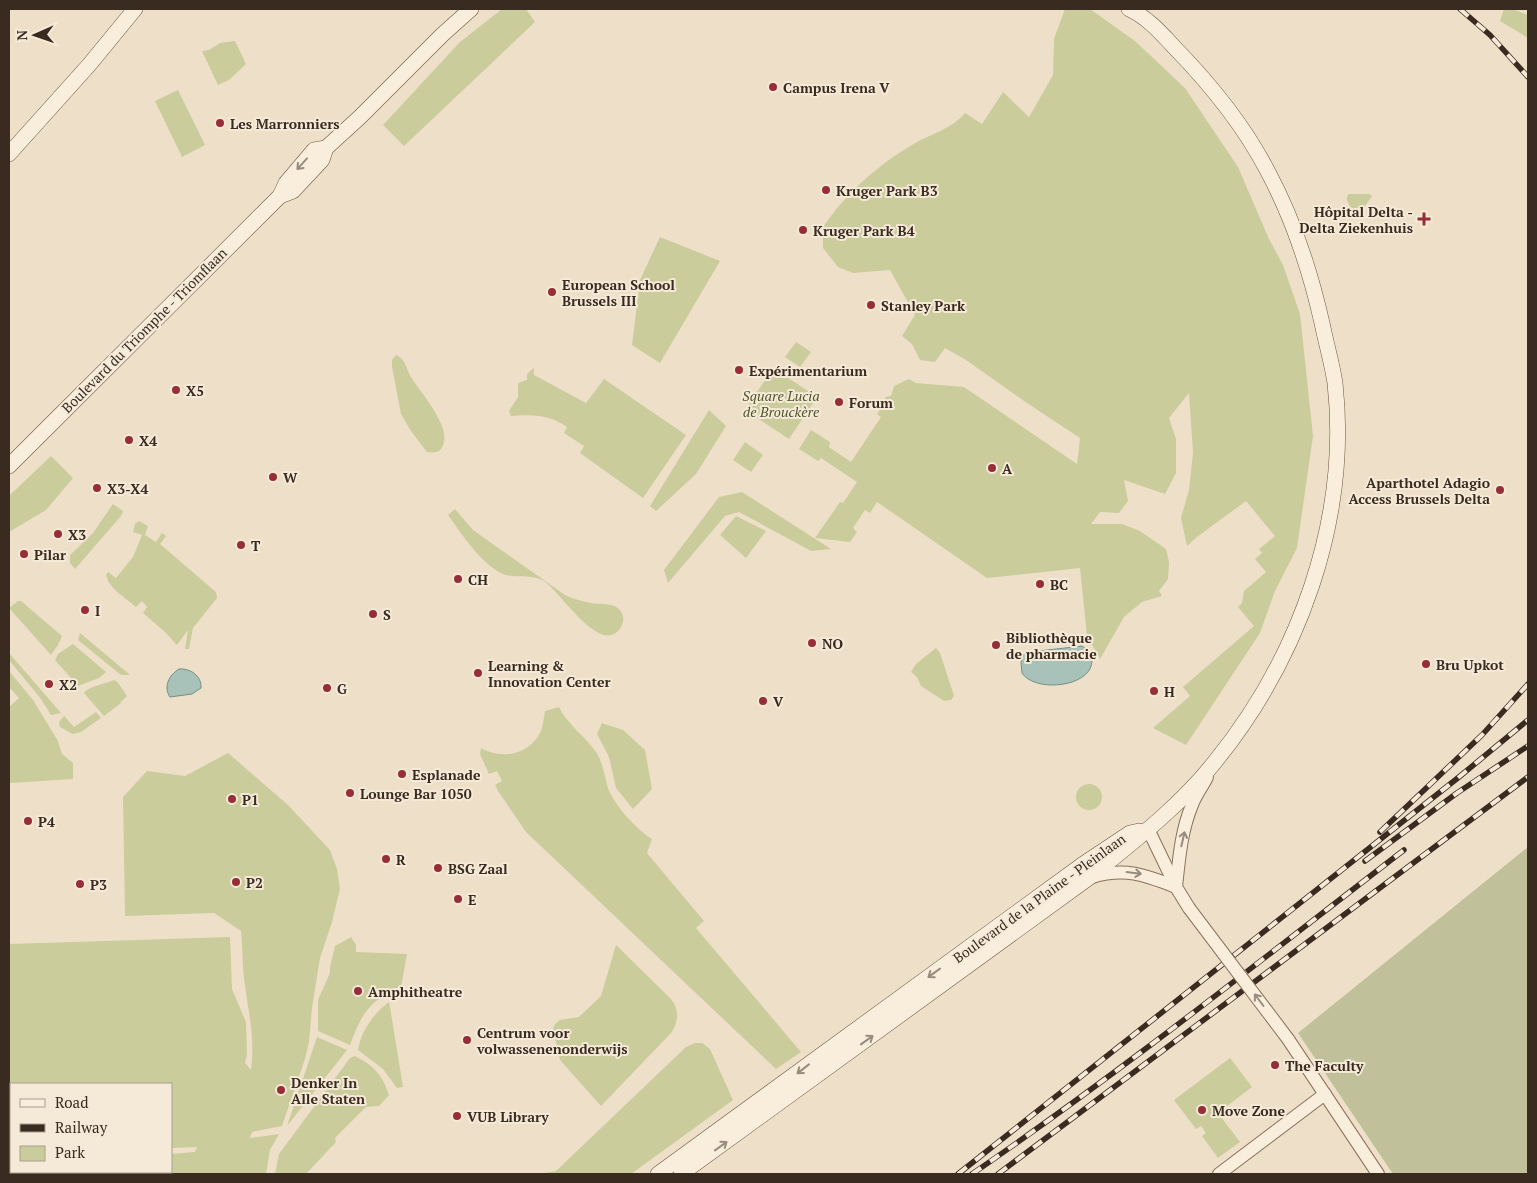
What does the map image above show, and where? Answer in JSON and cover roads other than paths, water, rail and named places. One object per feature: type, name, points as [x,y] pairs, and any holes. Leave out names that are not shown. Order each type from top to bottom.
[{"type":"main road","points":[[9,154],[135,9]]},
{"type":"main road","name":"Boulevard du Triomphe - Triomflaan","points":[[9,466],[280,196],[293,191],[322,160],[326,148],[471,9]]},
{"type":"main road","points":[[1136,10],[1197,70],[1223,101],[1256,149],[1278,190],[1291,219],[1308,267],[1334,382],[1337,434],[1333,492],[1324,546],[1302,614],[1268,684],[1242,726],[1214,764],[1148,830]]},
{"type":"main road","name":"Boulevard de la Plaine - Pleinlaan","points":[[682,1174],[1090,877],[1148,830]]},
{"type":"main road","name":"Boulevard de la Plaine - Pleinlaan","points":[[658,1174],[1111,845],[1130,833],[1148,830]]},
{"type":"street","points":[[1176,887],[1181,845],[1188,815],[1214,764]]},
{"type":"street","points":[[1148,830],[1176,887],[1189,908],[1288,1040],[1378,1174]]},
{"type":"street","points":[[1090,877],[1104,873],[1139,873],[1176,887]]},
{"type":"street","points":[[1219,1174],[1325,1094]]},
{"type":"water","points":[[1082,646],[1090,652],[1092,664],[1087,673],[1078,679],[1066,684],[1040,684],[1030,680],[1022,673],[1021,662],[1024,654]]},
{"type":"water","points":[[179,669],[191,671],[197,676],[200,680],[201,688],[192,694],[170,697],[167,685],[172,674]]},
{"type":"railway","points":[[1460,9],[1490,35],[1528,77]]},
{"type":"railway","points":[[1380,832],[1482,735],[1528,684]]},
{"type":"railway","points":[[958,1174],[1459,777],[1528,720]]},
{"type":"railway","points":[[1365,861],[1457,793],[1528,746]]},
{"type":"railway","points":[[998,1174],[1528,777]]},
{"type":"railway","points":[[972,1174],[1136,1056],[1404,850]]},
{"type":"place","name":"Campus Irena V","points":[[773,87]]},
{"type":"place","name":"Les Marronniers","points":[[220,123]]},
{"type":"place","name":"Kruger Park B3","points":[[826,190]]},
{"type":"place","name":"Hôpital Delta - Delta Ziekenhuis","points":[[1424,219]]},
{"type":"place","name":"Kruger Park B4","points":[[803,230]]},
{"type":"place","name":"European School Brussels III","points":[[552,292]]},
{"type":"place","name":"Stanley Park","points":[[871,305]]},
{"type":"place","name":"Expérimentarium","points":[[739,370]]},
{"type":"place","name":"X5","points":[[176,390]]},
{"type":"place","name":"Forum","points":[[839,402]]},
{"type":"place","name":"X4","points":[[129,440]]},
{"type":"place","name":"A","points":[[992,468]]},
{"type":"place","name":"W","points":[[273,477]]},
{"type":"place","name":"X3-X4","points":[[97,488]]},
{"type":"place","name":"Aparthotel Adagio Access Brussels Delta","points":[[1500,490]]},
{"type":"place","name":"X3","points":[[58,534]]},
{"type":"place","name":"T","points":[[241,545]]},
{"type":"place","name":"Pilar","points":[[24,554]]},
{"type":"place","name":"CH","points":[[458,579]]},
{"type":"place","name":"BC","points":[[1040,584]]},
{"type":"place","name":"I","points":[[85,610]]},
{"type":"place","name":"S","points":[[373,614]]},
{"type":"place","name":"NO","points":[[812,643]]},
{"type":"place","name":"Bibliothèque de pharmacie","points":[[996,645]]},
{"type":"place","name":"Bru Upkot","points":[[1426,664]]},
{"type":"place","name":"Learning & Innovation Center","points":[[478,673]]},
{"type":"place","name":"X2","points":[[49,684]]},
{"type":"place","name":"G","points":[[327,688]]},
{"type":"place","name":"H","points":[[1154,691]]},
{"type":"place","name":"V","points":[[763,701]]},
{"type":"place","name":"Esplanade","points":[[402,774]]},
{"type":"place","name":"Lounge Bar 1050","points":[[350,793]]},
{"type":"place","name":"P1","points":[[232,799]]},
{"type":"place","name":"P4","points":[[28,821]]},
{"type":"place","name":"R","points":[[386,859]]},
{"type":"place","name":"BSG Zaal","points":[[438,868]]},
{"type":"place","name":"P2","points":[[236,882]]},
{"type":"place","name":"P3","points":[[80,884]]},
{"type":"place","name":"E","points":[[458,899]]},
{"type":"place","name":"Amphitheatre","points":[[358,991]]},
{"type":"place","name":"Centrum voor volwassenenonderwijs","points":[[467,1040]]},
{"type":"place","name":"The Faculty","points":[[1275,1065]]},
{"type":"place","name":"Denker In Alle Staten","points":[[281,1090]]},
{"type":"place","name":"Move Zone","points":[[1202,1110]]},
{"type":"place","name":"VUB Library","points":[[457,1116]]},
{"type":"park label","name":"Square Lucia de Brouckère","points":[[781,404]]}]
